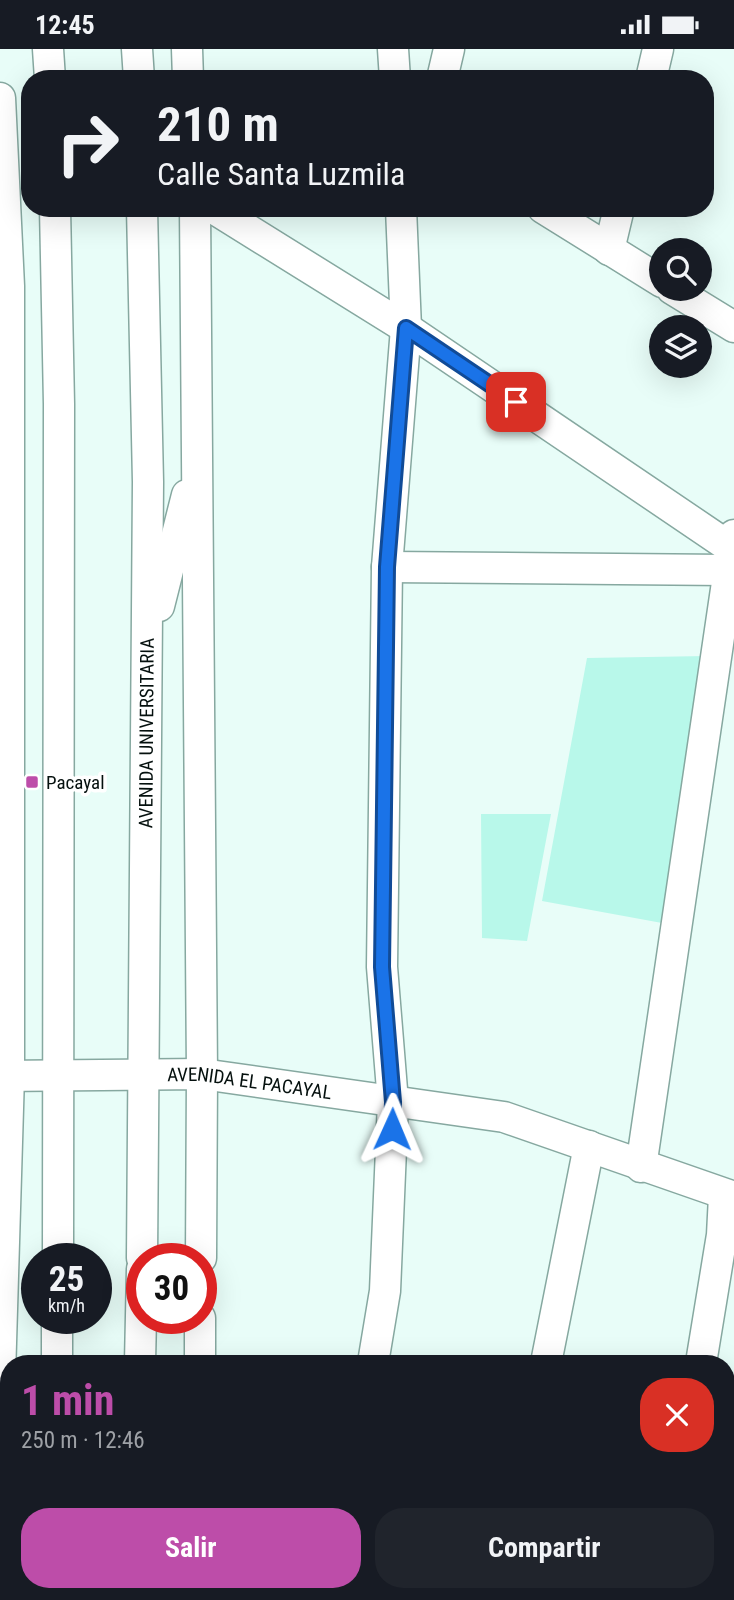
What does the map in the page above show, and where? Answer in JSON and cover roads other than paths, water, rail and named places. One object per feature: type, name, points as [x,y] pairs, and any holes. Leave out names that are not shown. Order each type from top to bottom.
[{"type":"street","points":[[48,49],[49,70]]},
{"type":"street","points":[[137,49],[138,70]]},
{"type":"street","points":[[187,49],[188,70]]},
{"type":"street","points":[[393,49],[394,70]]},
{"type":"street","points":[[444,70],[449,49]]},
{"type":"street","points":[[652,70],[658,49]]},
{"type":"street","points":[[0,98],[5,285],[4,1075],[0,1355]]},
{"type":"street","points":[[55,217],[59,404],[58,1243]]},
{"type":"street","name":"AVENIDA UNIVERSITARIA","points":[[142,217],[148,482],[142,1243]]},
{"type":"street","points":[[195,217],[201,1243]]},
{"type":"street","points":[[227,217],[406,328],[732,551]]},
{"type":"street","points":[[374,1355],[385,1291],[393,1102],[382,967],[387,567],[406,328],[403,217]]},
{"type":"street","points":[[556,217],[649,274]]},
{"type":"street","points":[[609,250],[617,217]]},
{"type":"street","points":[[692,301],[734,327]]},
{"type":"street","points":[[147,651],[198,454]]},
{"type":"street","points":[[387,567],[732,551]]},
{"type":"street","points":[[641,1167],[732,551]]},
{"type":"street","name":"AVENIDA EL PACAYAL","points":[[4,1075],[202,1074],[504,1117],[729,1197]]},
{"type":"street","points":[[548,1355],[589,1146]]},
{"type":"street","points":[[702,1355],[729,1197]]},
{"type":"street","points":[[57,1334],[57,1355]]},
{"type":"street","points":[[140,1355],[141,1334]]},
{"type":"street","points":[[200,1334],[201,1355]]},
{"type":"place","name":"Pacayal","points":[[32,782]]}]
